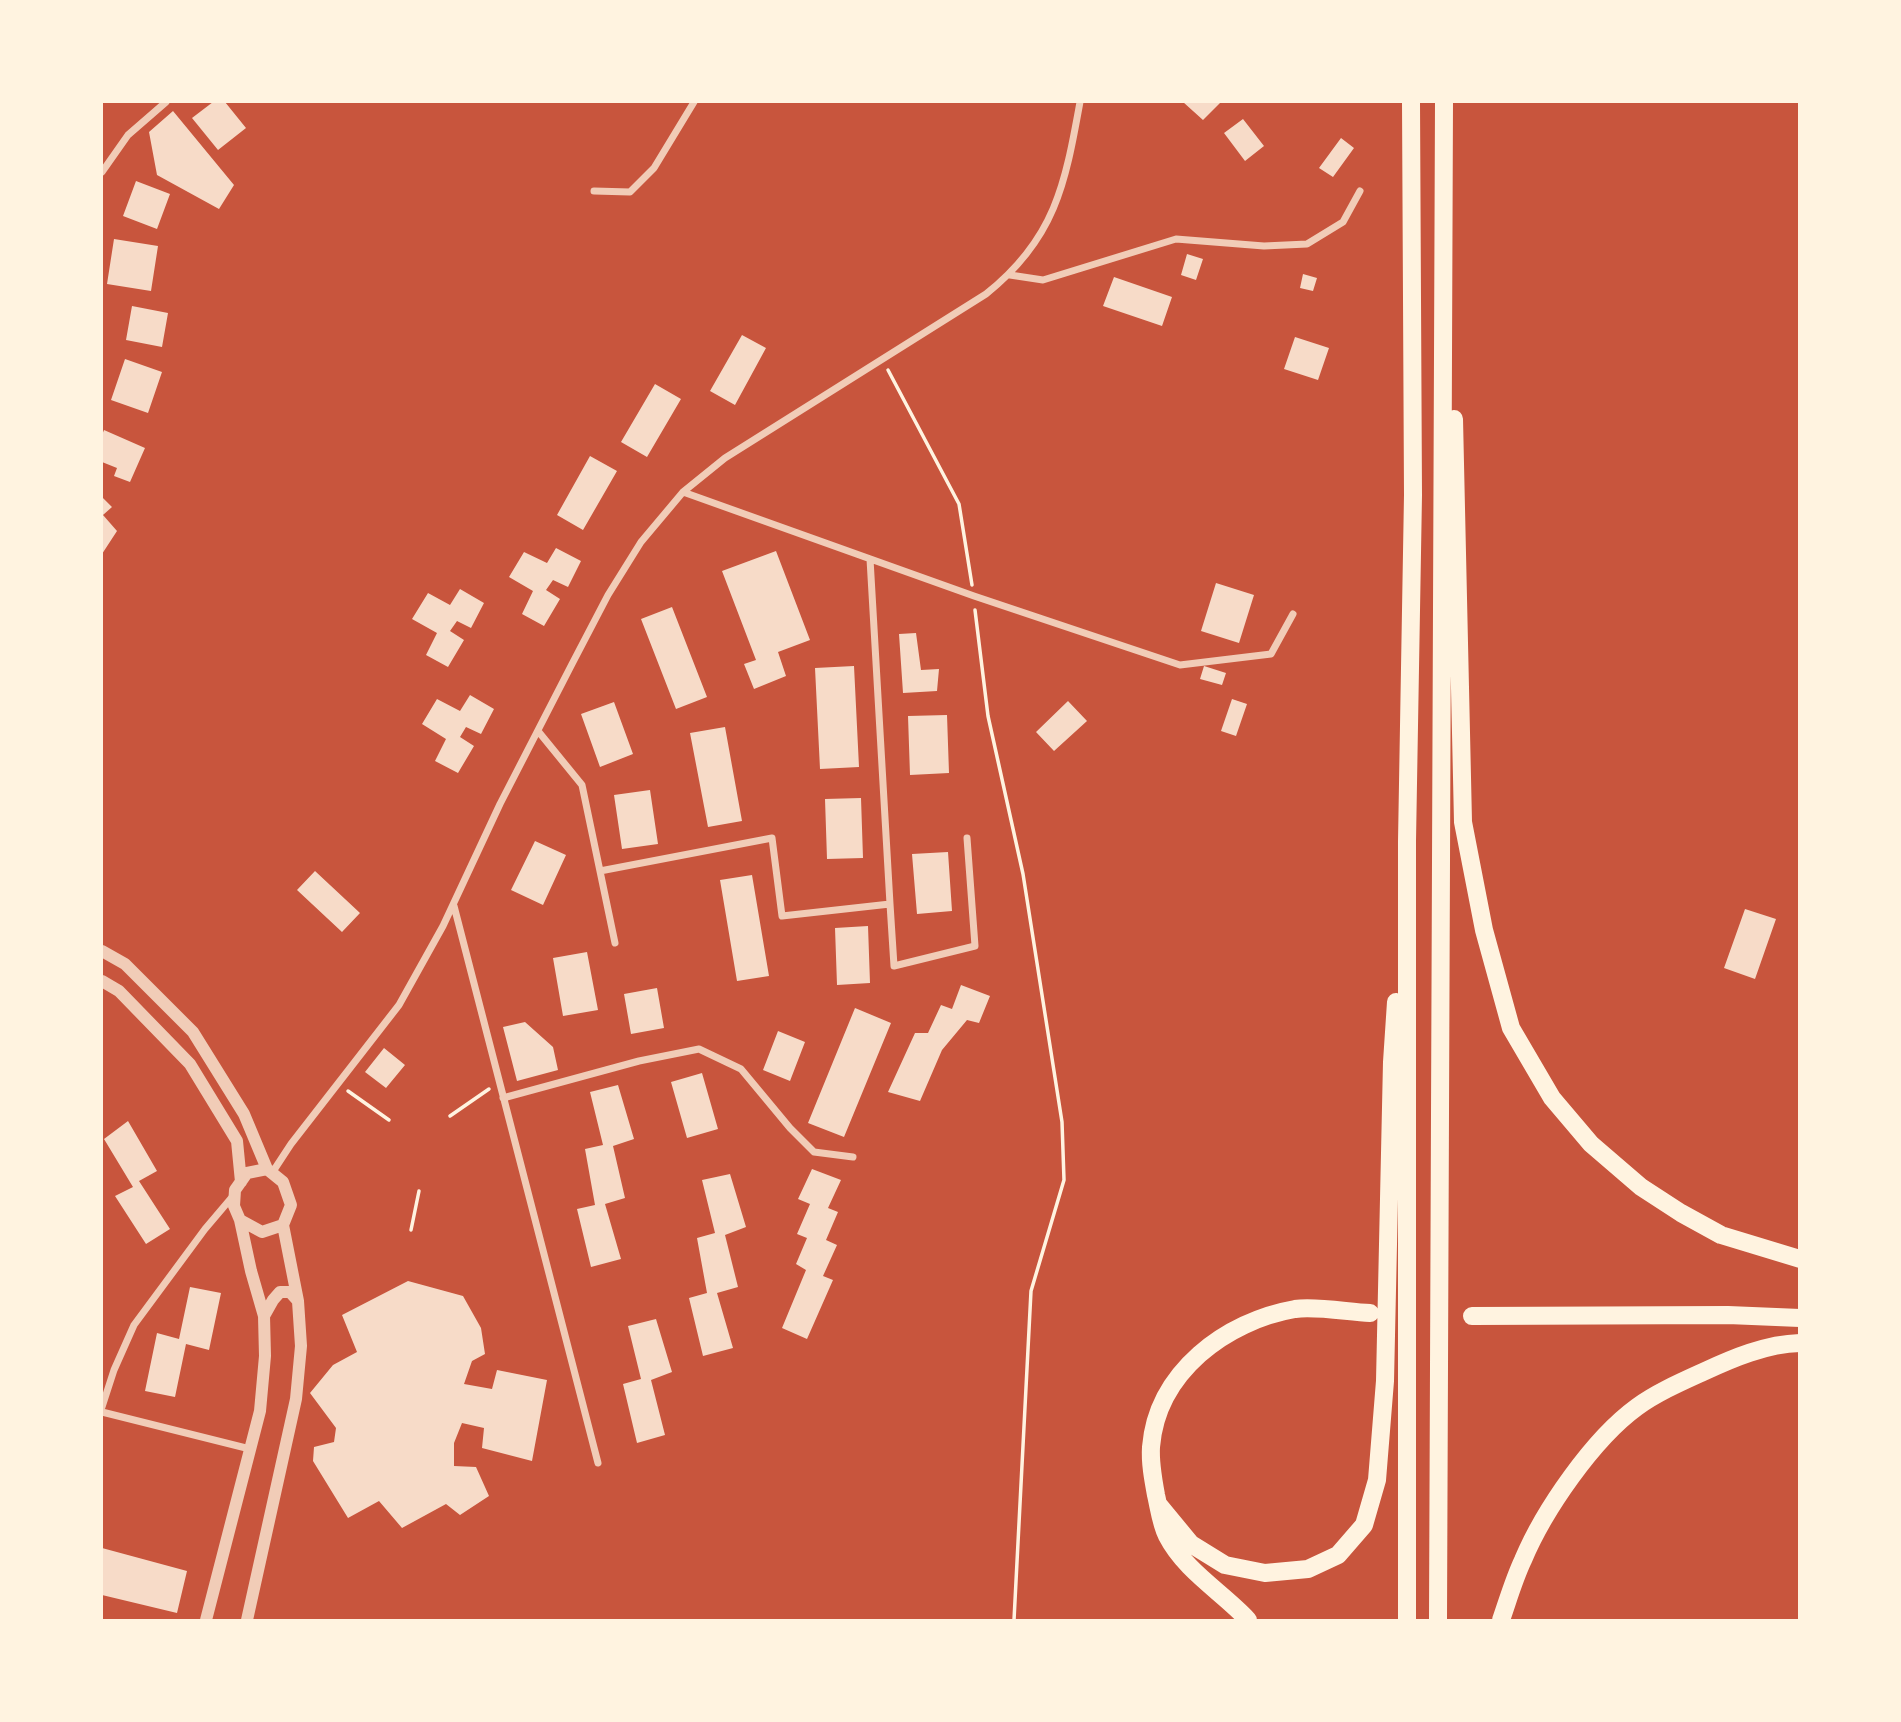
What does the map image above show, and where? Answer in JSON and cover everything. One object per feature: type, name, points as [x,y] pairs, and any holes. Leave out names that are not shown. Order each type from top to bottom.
[{"type":"highway","points":[[1407,1620],[1407,841],[1413,495],[1411,102]]},
{"type":"highway","points":[[1438,1620],[1444,102]]},
{"type":"highway","points":[[1444,265],[1456,458],[1463,822],[1483,930],[1511,1028],[1552,1098],[1591,1144],[1641,1187],[1721,1235],[1800,1259]]},
{"type":"highway","points":[[1158,1504],[1191,1544],[1225,1565],[1265,1573],[1308,1569],[1338,1555],[1364,1525],[1377,1480],[1385,1381],[1392,1062],[1407,841]]},
{"type":"highway","points":[[1248,1620],[1186,1563],[1166,1535],[1153,1478],[1152,1447],[1158,1415],[1172,1386],[1214,1341],[1266,1317],[1298,1309],[1370,1313]]},
{"type":"highway","points":[[1472,1316],[1728,1315],[1800,1318]]},
{"type":"highway","points":[[1501,1620],[1523,1559],[1562,1489],[1607,1435],[1637,1407],[1683,1381],[1731,1359],[1784,1343],[1800,1343]]},
{"type":"street","points":[[102,172],[128,135],[166,102]]},
{"type":"street","points":[[594,191],[630,192],[653,168],[694,102]]},
{"type":"street","points":[[270,1171],[399,1005],[453,905],[538,731],[615,584],[641,542],[683,492],[725,457],[986,294],[1010,275],[1030,253],[1059,197],[1080,102]]},
{"type":"street","points":[[1010,275],[1043,280],[1177,239],[1264,246],[1307,244],[1343,222],[1360,191]]},
{"type":"street","points":[[683,492],[974,597],[1180,665],[1271,654],[1293,614]]},
{"type":"street","points":[[870,559],[894,966],[975,946],[967,838]]},
{"type":"street","points":[[538,731],[582,785],[615,943]]},
{"type":"street","points":[[600,871],[772,838],[782,916],[891,904]]},
{"type":"street","points":[[453,905],[598,1463]]},
{"type":"street","points":[[102,951],[125,964],[193,1032],[244,1114],[270,1171],[284,1182],[291,1205],[283,1224],[298,1301],[301,1346],[296,1399],[247,1620]]},
{"type":"street","points":[[102,981],[119,991],[190,1063],[237,1141],[241,1182]]},
{"type":"street","points":[[503,1098],[639,1061],[699,1049],[741,1069],[790,1128],[814,1152],[853,1157]]},
{"type":"street","points":[[190,1063],[208,1056]]},
{"type":"street","points":[[250,1449],[102,1410],[114,1370],[134,1325],[250,1171],[270,1171]]},
{"type":"street","points":[[206,1620],[260,1410],[265,1356],[264,1316],[240,1220],[234,1206],[234,1195]]},
{"type":"street","points":[[240,1220],[262,1232],[283,1224]]},
{"type":"street","points":[[264,1316],[280,1292],[290,1292],[298,1301]]},
{"type":"path","points":[[881,358],[959,504],[974,597],[988,716],[1023,874],[1062,1133],[1064,1180],[1031,1291],[1014,1620]]},
{"type":"path","points":[[450,1116],[499,1082]]},
{"type":"path","points":[[337,1084],[388,1120]]},
{"type":"path","points":[[411,1230],[419,1191]]},
{"type":"building","points":[[213,102],[225,102],[246,128],[218,150],[192,118]]},
{"type":"building","points":[[1183,102],[1221,102],[1203,120]]},
{"type":"building","points":[[173,111],[234,185],[219,209],[157,175],[149,132]]},
{"type":"building","points":[[1243,119],[1264,146],[1245,161],[1224,133]]},
{"type":"building","points":[[1341,138],[1354,148],[1333,177],[1319,168]]},
{"type":"building","points":[[136,181],[170,194],[157,229],[123,216]]},
{"type":"building","points":[[114,239],[158,246],[151,291],[107,284]]},
{"type":"building","points":[[1187,254],[1203,259],[1196,280],[1181,275]]},
{"type":"building","points":[[1303,274],[1317,278],[1313,291],[1300,288]]},
{"type":"building","points":[[1114,277],[1172,297],[1162,326],[1103,306]]},
{"type":"building","points":[[132,306],[168,313],[162,347],[126,340]]},
{"type":"building","points":[[742,335],[766,348],[735,405],[710,391]]},
{"type":"building","points":[[1295,337],[1329,348],[1318,380],[1284,369]]},
{"type":"building","points":[[125,359],[162,372],[148,413],[111,400]]},
{"type":"building","points":[[655,384],[681,399],[647,457],[621,442]]},
{"type":"building","points":[[104,430],[145,448],[130,482],[114,476],[117,468],[102,462]]},
{"type":"building","points":[[590,456],[617,471],[583,530],[557,515]]},
{"type":"building","points":[[102,497],[112,507],[103,515],[117,531],[102,554]]},
{"type":"building","points":[[556,548],[581,561],[568,587],[553,580],[546,590],[560,599],[544,626],[522,614],[533,591],[509,577],[524,552],[547,563]]},
{"type":"building","points":[[776,551],[810,640],[778,652],[786,676],[754,689],[744,664],[756,660],[722,571]]},
{"type":"building","points":[[1216,583],[1254,595],[1239,643],[1201,631]]},
{"type":"building","points":[[460,589],[484,603],[471,628],[457,621],[450,631],[464,640],[448,667],[426,655],[437,633],[412,619],[428,593],[450,605]]},
{"type":"building","points":[[672,607],[707,697],[676,709],[641,619]]},
{"type":"building","points":[[916,633],[921,670],[939,669],[937,691],[903,693],[899,634]]},
{"type":"building","points":[[854,666],[859,767],[820,769],[815,668]]},
{"type":"building","points":[[1204,666],[1226,673],[1222,685],[1200,679]]},
{"type":"building","points":[[470,695],[494,709],[481,734],[466,727],[460,737],[474,746],[458,773],[435,761],[446,739],[422,724],[437,699],[460,711]]},
{"type":"building","points":[[1232,699],[1247,704],[1236,736],[1221,731]]},
{"type":"building","points":[[1068,701],[1087,721],[1054,751],[1036,732]]},
{"type":"building","points":[[614,702],[633,754],[600,767],[581,714]]},
{"type":"building","points":[[947,715],[949,773],[910,775],[908,716]]},
{"type":"building","points":[[725,727],[742,821],[708,827],[690,733]]},
{"type":"building","points":[[650,790],[658,844],[622,849],[614,795]]},
{"type":"building","points":[[861,798],[863,858],[827,859],[825,799]]},
{"type":"building","points":[[535,841],[566,855],[543,905],[511,890]]},
{"type":"building","points":[[948,852],[952,911],[917,914],[912,854]]},
{"type":"building","points":[[315,871],[360,913],[342,932],[297,890]]},
{"type":"building","points":[[752,875],[769,976],[737,981],[720,880]]},
{"type":"building","points":[[1745,909],[1776,919],[1755,979],[1724,968]]},
{"type":"building","points":[[868,926],[870,983],[837,985],[835,928]]},
{"type":"building","points":[[587,952],[598,1010],[563,1016],[553,958]]},
{"type":"building","points":[[961,985],[990,996],[979,1023],[967,1020],[942,1050],[920,1101],[888,1092],[915,1033],[928,1033],[941,1005],[952,1009]]},
{"type":"building","points":[[657,988],[664,1028],[631,1034],[624,994]]},
{"type":"building","points":[[855,1008],[891,1023],[844,1137],[808,1123]]},
{"type":"building","points":[[525,1022],[553,1047],[558,1070],[517,1081],[503,1027]]},
{"type":"building","points":[[778,1031],[805,1042],[790,1081],[763,1070]]},
{"type":"building","points":[[384,1048],[405,1065],[386,1088],[365,1072]]},
{"type":"building","points":[[702,1073],[718,1129],[687,1138],[671,1082]]},
{"type":"building","points":[[618,1085],[634,1139],[613,1146],[625,1198],[605,1204],[621,1259],[591,1267],[577,1209],[595,1205],[585,1149],[603,1145],[590,1092]]},
{"type":"building","points":[[128,1121],[157,1171],[139,1181],[170,1229],[146,1244],[115,1196],[133,1187],[104,1139]]},
{"type":"building","points":[[812,1169],[841,1180],[828,1208],[838,1212],[826,1240],[837,1245],[823,1276],[833,1280],[807,1339],[782,1328],[806,1270],[796,1264],[807,1238],[797,1234],[810,1204],[798,1199]]},
{"type":"building","points":[[730,1174],[746,1227],[725,1235],[738,1287],[717,1293],[733,1348],[703,1356],[689,1298],[707,1293],[697,1238],[715,1233],[702,1180]]},
{"type":"building","points":[[408,1281],[463,1296],[481,1328],[485,1354],[472,1361],[464,1384],[492,1389],[497,1370],[547,1380],[532,1461],[482,1448],[484,1428],[462,1423],[454,1443],[454,1466],[476,1467],[489,1496],[460,1515],[446,1504],[402,1528],[379,1501],[348,1518],[313,1461],[314,1447],[334,1442],[336,1428],[310,1393],[333,1365],[357,1352],[342,1315]]},
{"type":"building","points":[[190,1287],[221,1293],[209,1350],[186,1344],[175,1397],[145,1391],[157,1333],[179,1339]]},
{"type":"building","points":[[656,1319],[672,1372],[651,1380],[665,1435],[637,1443],[623,1384],[641,1379],[628,1326]]},
{"type":"building","points":[[102,1548],[187,1571],[177,1613],[102,1595]]}]
